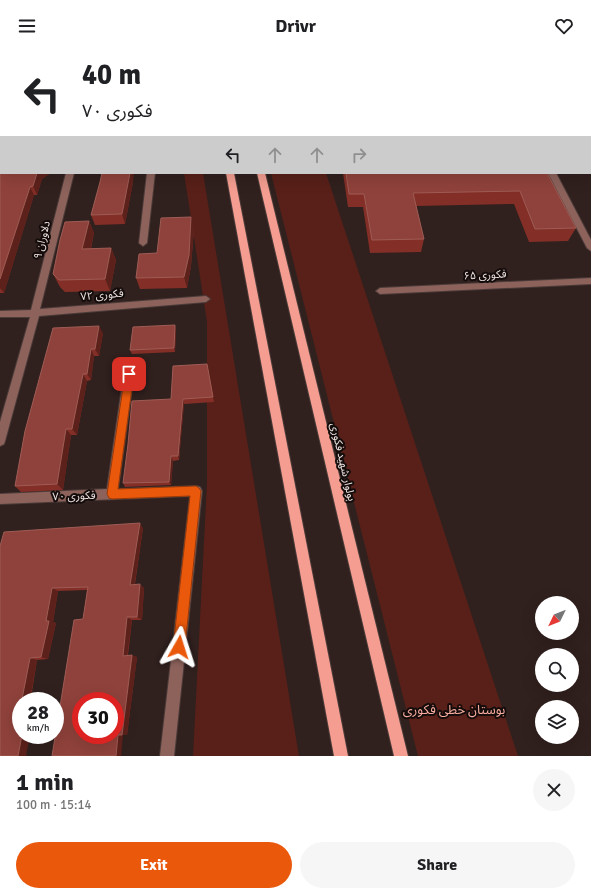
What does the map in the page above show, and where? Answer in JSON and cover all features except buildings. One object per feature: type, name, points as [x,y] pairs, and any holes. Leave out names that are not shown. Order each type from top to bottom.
[{"type":"main road","points":[[230,174],[341,756]]},
{"type":"main road","name":"بولوار شهید فکوری","points":[[261,174],[401,756]]},
{"type":"street","name":"دلاوران ۹","points":[[0,441],[35,313],[70,174]]},
{"type":"street","points":[[143,243],[151,174]]},
{"type":"street","points":[[553,174],[591,248]]},
{"type":"street","name":"فکوری ۶۵","points":[[380,291],[591,281]]},
{"type":"street","name":"فکوری ۷۲","points":[[0,314],[35,313],[206,299]]},
{"type":"street","points":[[112,494],[129,374]]},
{"type":"street","name":"فکوری ۷۰","points":[[0,499],[196,491],[167,756]]},
{"type":"green space","points":[[184,174],[203,174],[299,756],[193,756],[207,483],[207,322]]},
{"type":"green space","name":"بوستان خطی فکوری","points":[[271,174],[326,174],[518,756],[418,756]]},
{"type":"route","points":[[129,374],[112,494],[196,491],[179,647]]}]
